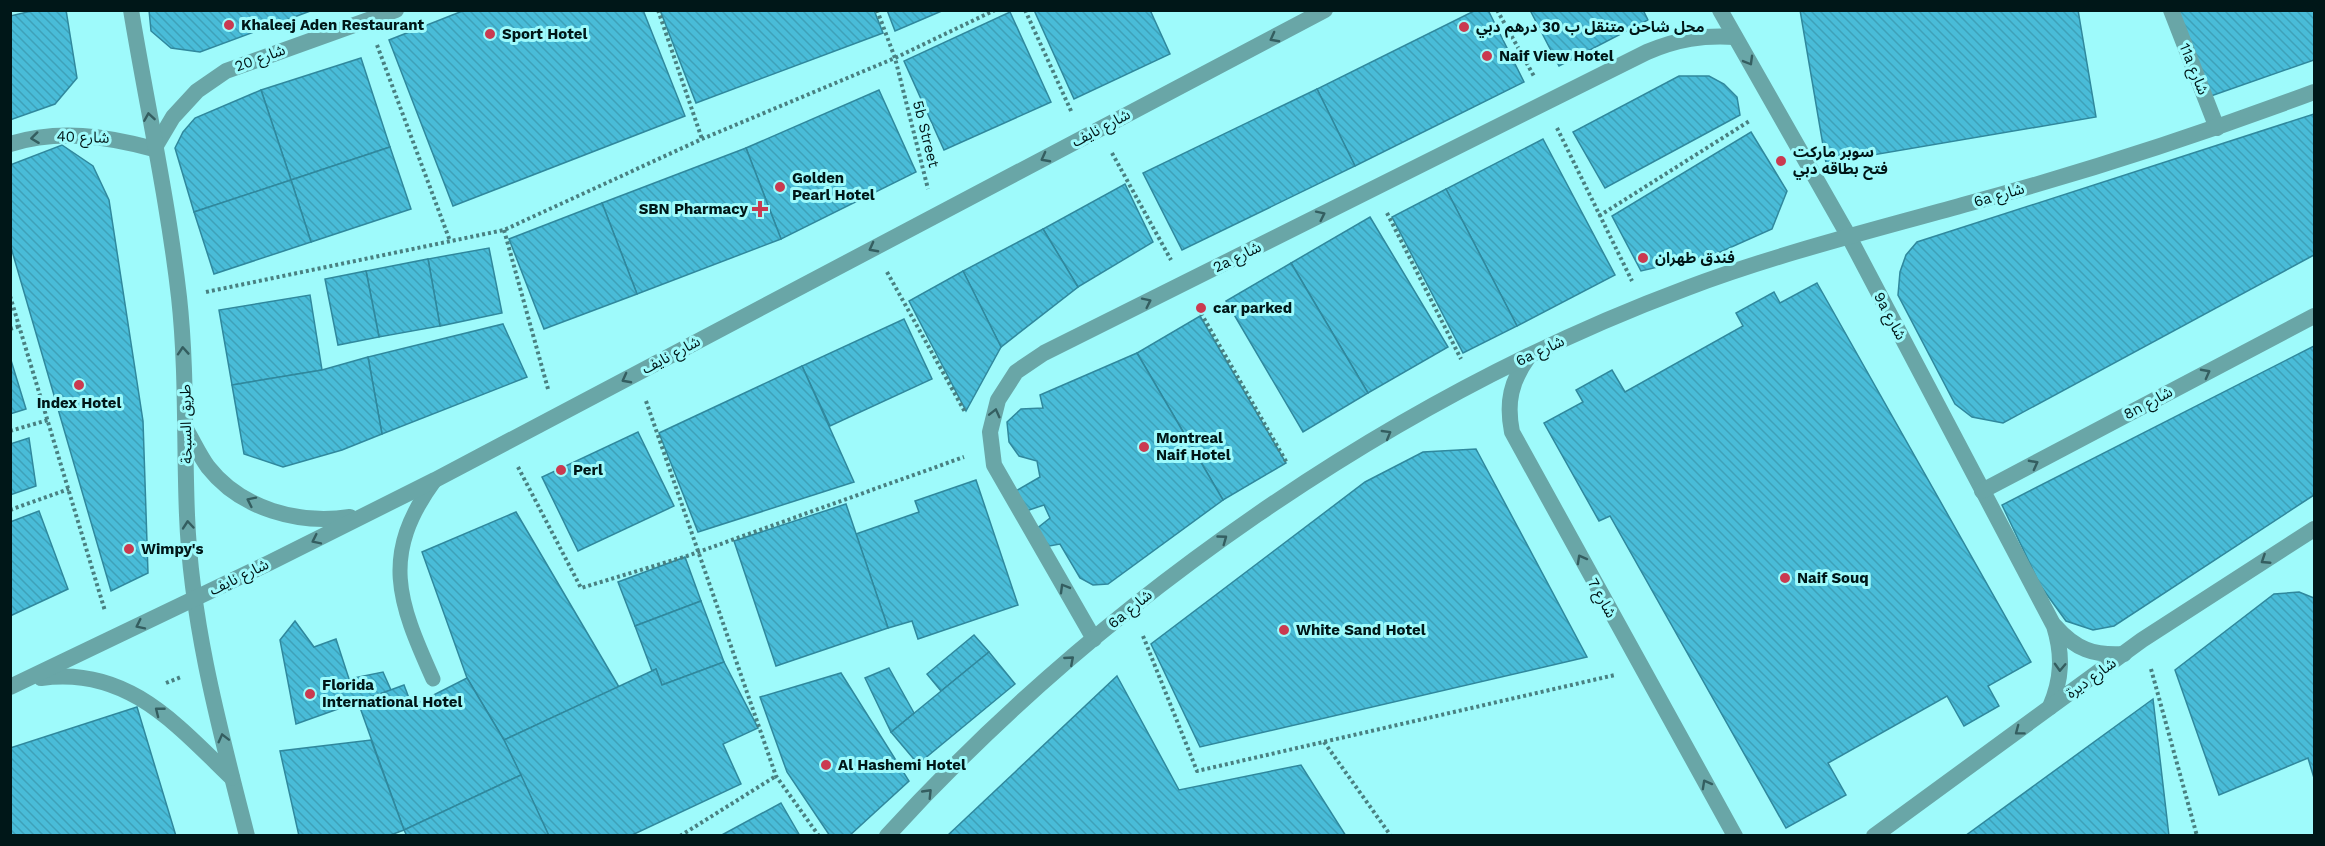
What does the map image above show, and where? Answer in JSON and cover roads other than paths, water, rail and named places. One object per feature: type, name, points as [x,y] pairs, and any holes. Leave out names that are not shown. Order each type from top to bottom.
[{"type":"street","name":"طريق السبخة","points":[[131,10],[179,297],[187,431],[187,515],[195,598],[207,674],[247,836]]},
{"type":"street","name":"شارع 20","points":[[154,149],[173,117],[197,91],[226,71],[396,10]]},
{"type":"street","name":"شارع نايف","points":[[18,683],[435,480],[1325,10]]},
{"type":"street","name":"9a شارع","points":[[1720,10],[1848,235],[2055,626],[2060,646],[2061,667],[2059,688],[2050,707]]},
{"type":"street","name":"11a شارع","points":[[2171,10],[2217,128]]},
{"type":"street","name":"2a شارع","points":[[1094,639],[994,465],[990,432],[998,400],[1017,372],[1044,352],[1675,40],[1705,35],[1735,37]]},
{"type":"street","name":"6a شارع","points":[[887,836],[964,756],[1131,607],[1243,525],[1378,438],[1530,354],[1644,305],[1758,262],[2091,169],[2217,128],[2314,92]]},
{"type":"street","name":"شارع 40","points":[[10,144],[27,139],[70,134],[113,138],[154,149]]},
{"type":"street","name":"8n شارع","points":[[1982,491],[2314,316]]},
{"type":"street","name":"شارع 7","points":[[1530,354],[1518,371],[1510,391],[1508,411],[1512,432],[1735,836]]},
{"type":"street","points":[[187,431],[209,468],[242,496],[282,515],[325,521],[368,514]]},
{"type":"street","name":"شارع ديرة","points":[[1874,836],[2142,640],[2314,529]]},
{"type":"street","name":"9a شارع","points":[[2055,626],[2068,640],[2085,651],[2104,655],[2124,654]]},
{"type":"street","points":[[18,683],[66,674],[106,681],[142,698],[176,724],[233,779]]},
{"type":"lane","points":[[434,679],[410,627],[401,597],[399,566],[404,534],[416,506],[435,480]]},
{"type":"place","name":"Khaleej Aden Restaurant","points":[[229,25]]},
{"type":"place","name":"محل شاحن متنقل ب 30 درهم دبي","points":[[1464,27]]},
{"type":"place","name":"Sport Hotel","points":[[490,34]]},
{"type":"place","name":"Naif View Hotel","points":[[1487,56]]},
{"type":"place","name":"سوبر ماركت فتح بطاقه دبي","points":[[1781,161]]},
{"type":"place","name":"Golden Pearl Hotel","points":[[780,187]]},
{"type":"place","name":"SBN Pharmacy","points":[[760,209]]},
{"type":"place","name":"فندق طهران","points":[[1643,258]]},
{"type":"place","name":"car parked","points":[[1201,308]]},
{"type":"place","name":"Index Hotel","points":[[79,385]]},
{"type":"place","name":"Montreal Naif Hotel","points":[[1144,447]]},
{"type":"place","name":"Perl","points":[[561,470]]},
{"type":"place","name":"Wimpy's","points":[[129,549]]},
{"type":"place","name":"Naif Souq","points":[[1785,578]]},
{"type":"place","name":"White Sand Hotel","points":[[1284,630]]},
{"type":"place","name":"Florida International Hotel","points":[[310,694]]},
{"type":"place","name":"Al Hashemi Hotel","points":[[826,765]]}]
